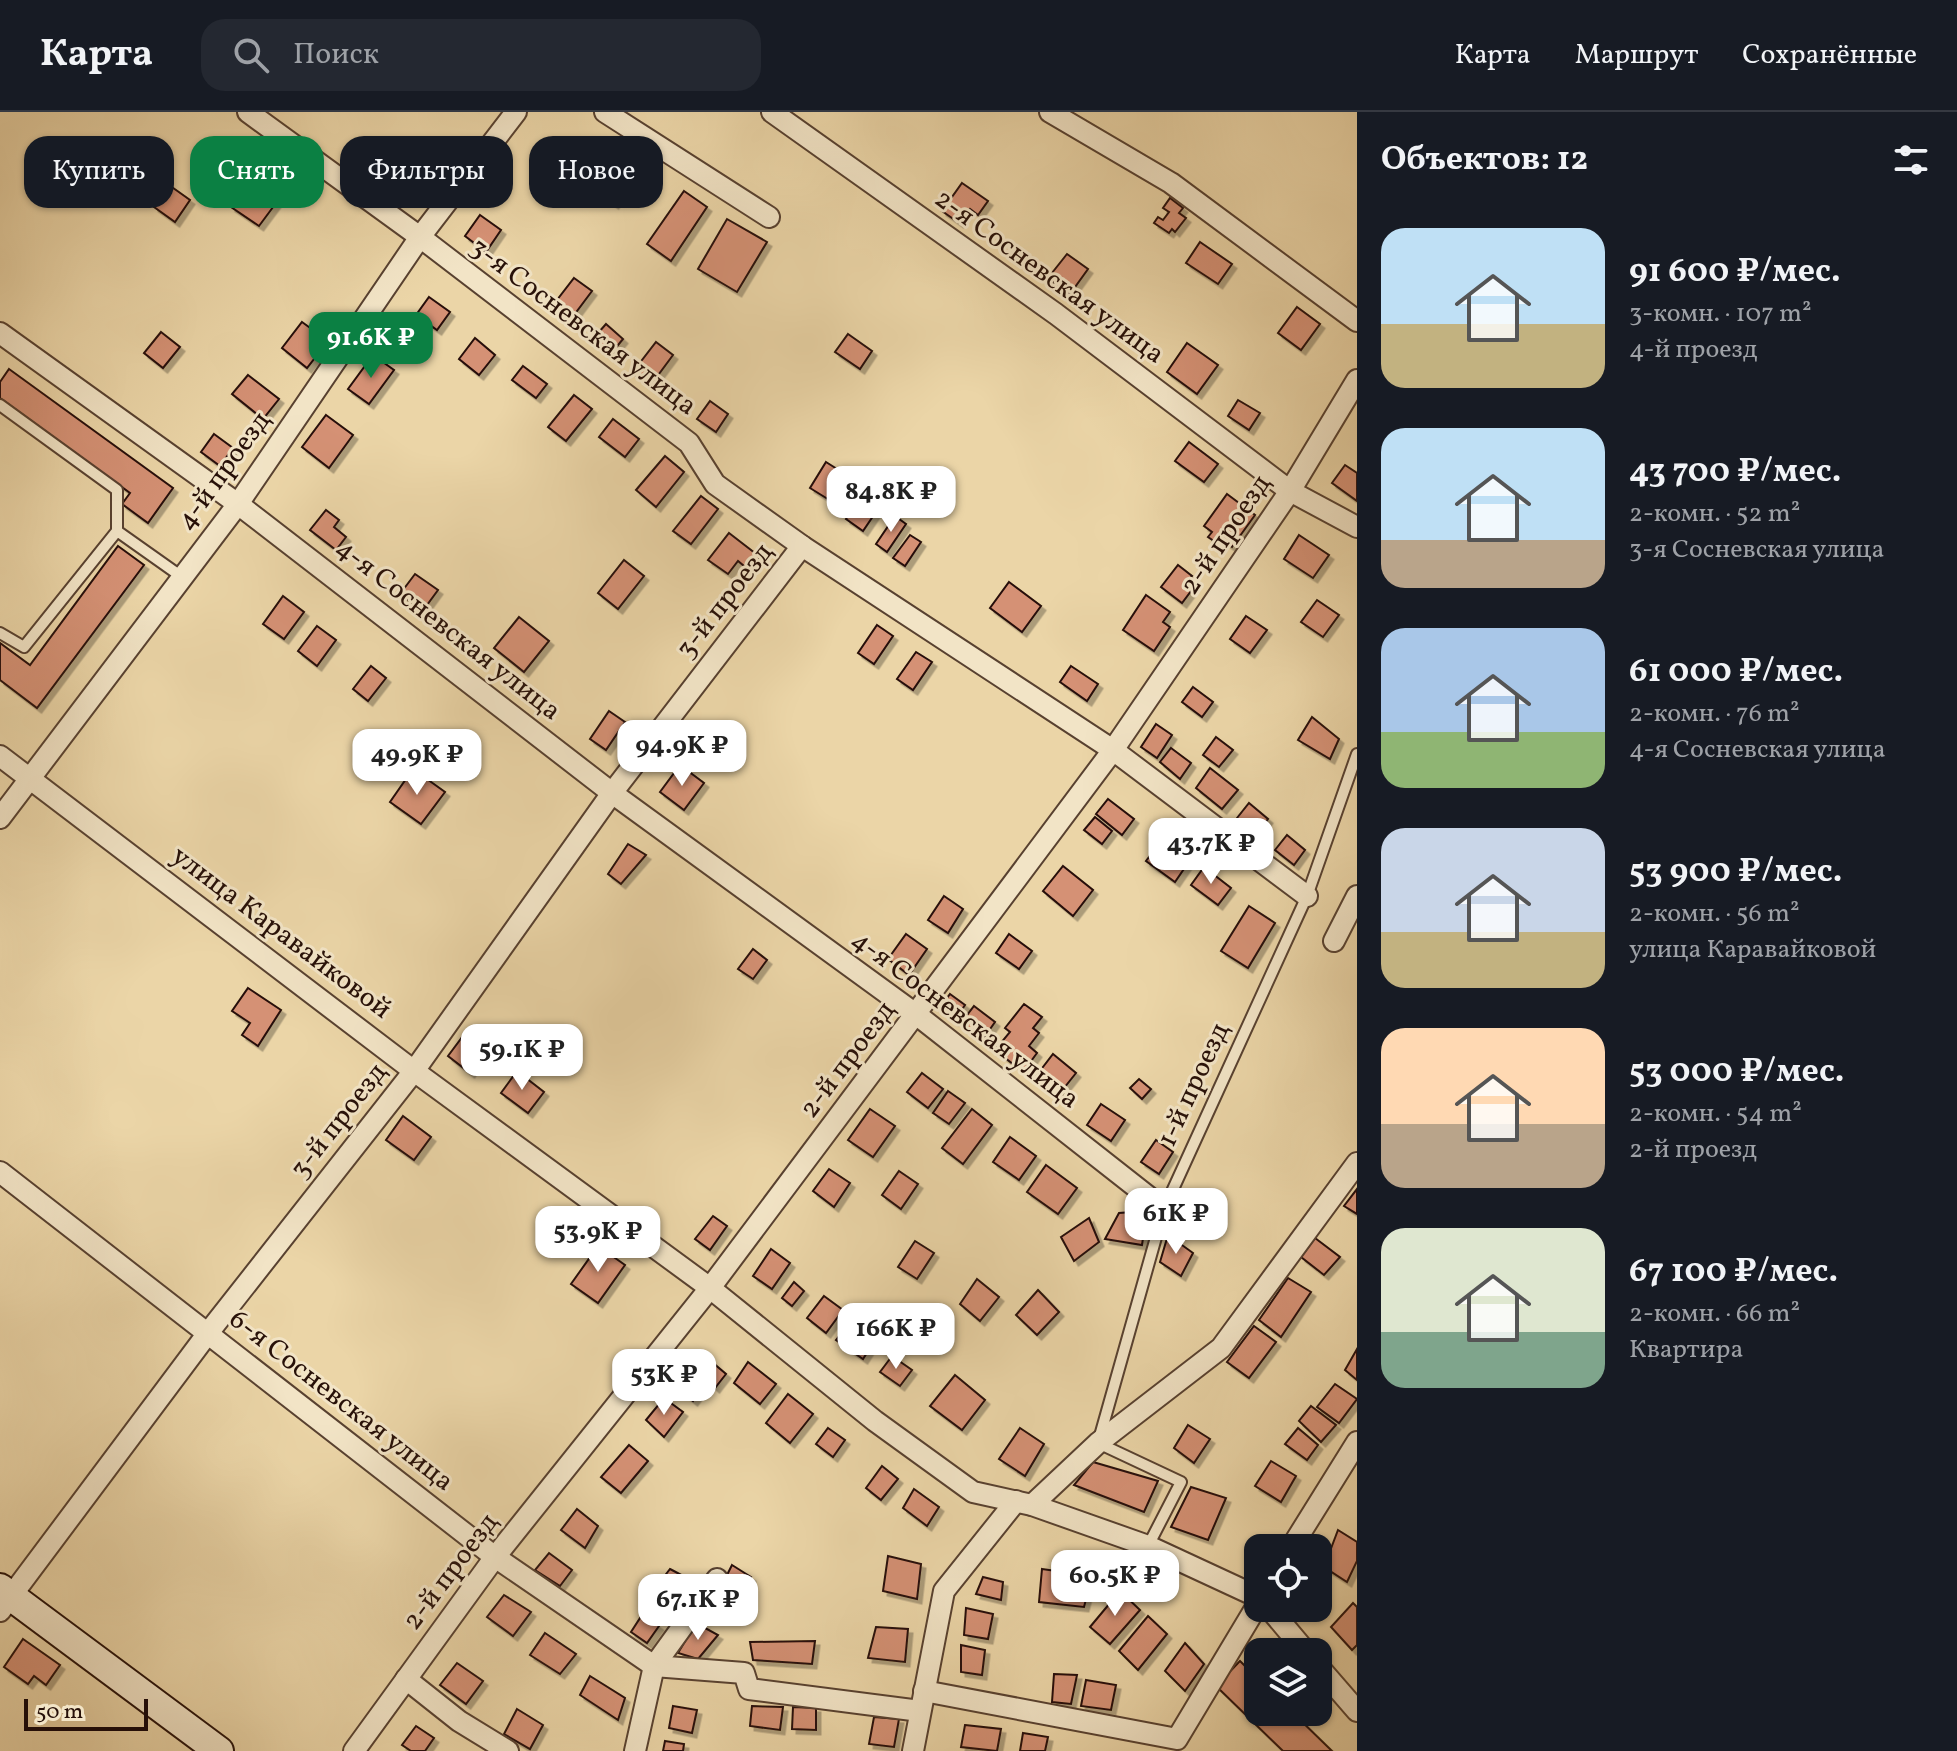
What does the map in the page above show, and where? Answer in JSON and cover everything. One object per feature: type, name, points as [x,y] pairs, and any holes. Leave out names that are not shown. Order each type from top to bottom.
[{"type":"main road","points":[[4,1598],[219,1751]]},
{"type":"street","name":"3-я Сосневская улица","points":[[248,112],[420,237],[689,443],[715,484],[802,546],[1113,750],[1307,896]]},
{"type":"street","name":"4-й проезд","points":[[0,818],[238,504],[420,237],[516,112]]},
{"type":"street","points":[[605,112],[696,174],[769,217]]},
{"type":"street","name":"2-я Сосневская улица","points":[[772,112],[1056,314],[1290,491],[1357,527]]},
{"type":"street","points":[[1050,112],[1171,183],[1357,321]]},
{"type":"street","name":"4-я Сосневская улица","points":[[0,333],[238,504],[612,793],[917,1015],[1164,1209]]},
{"type":"street","name":"2-й проезд","points":[[354,1751],[495,1557],[710,1288],[1113,750],[1290,491],[1357,380]]},
{"type":"street","name":"3-й проезд","points":[[4,1598],[414,1071],[612,793],[802,546]]},
{"type":"street","name":"улица Каравайковой","points":[[0,756],[414,1071],[710,1288],[875,1421],[973,1492],[1024,1503],[1148,1546],[1244,1591]]},
{"type":"street","points":[[1334,941],[1357,896]]},
{"type":"street","points":[[913,1751],[944,1591],[1024,1503],[1221,1348],[1357,1163]]},
{"type":"street","name":"6-я Сосневская улица","points":[[0,1172],[495,1557],[654,1666]]},
{"type":"street","points":[[1300,1534],[1357,1442]]},
{"type":"street","points":[[635,1751],[654,1666],[717,1579]]},
{"type":"street","points":[[654,1666],[744,1673],[749,1689],[922,1701],[1177,1739],[1247,1622]]},
{"type":"street","points":[[1281,1622],[1294,1638]]},
{"type":"street","points":[[406,1679],[459,1721],[508,1751]]},
{"type":"street","points":[[1332,1682],[1357,1711]]},
{"type":"lane","points":[[0,405],[117,490],[117,531],[24,647],[0,633]]},
{"type":"lane","points":[[117,531],[182,577]]},
{"type":"lane","name":"1-й проезд","points":[[1098,1443],[1164,1209],[1307,896],[1357,754]]},
{"type":"lane","points":[[1098,1443],[1181,1482],[1148,1546]]},
{"type":"building","points":[[962,183],[988,201],[978,215],[970,209],[959,223],[942,211]]},
{"type":"building","points":[[174,189],[190,200],[175,222],[155,208],[174,208]]},
{"type":"building","points":[[684,191],[707,207],[671,261],[647,244]]},
{"type":"building","points":[[1170,198],[1183,208],[1179,213],[1186,218],[1175,232],[1172,229],[1169,233],[1154,223],[1158,217],[1163,220],[1169,212],[1163,208]]},
{"type":"building","points":[[232,208],[272,208],[259,226]]},
{"type":"building","points":[[480,215],[501,230],[486,252],[465,236]]},
{"type":"building","points":[[727,219],[767,242],[737,292],[698,269]]},
{"type":"building","points":[[1200,242],[1232,264],[1218,284],[1186,263]]},
{"type":"building","points":[[1067,254],[1088,269],[1070,294],[1048,278]]},
{"type":"building","points":[[574,278],[592,291],[568,323],[550,309]]},
{"type":"building","points":[[429,297],[450,312],[437,330],[416,315]]},
{"type":"building","points":[[1297,307],[1320,324],[1301,350],[1278,333]]},
{"type":"building","points":[[302,322],[328,341],[307,368],[282,348]]},
{"type":"building","points":[[606,324],[623,339],[609,356],[591,341]]},
{"type":"building","points":[[161,332],[180,347],[163,368],[144,353]]},
{"type":"building","points":[[848,334],[872,351],[860,369],[835,352]]},
{"type":"building","points":[[475,338],[495,355],[479,375],[459,359]]},
{"type":"building","points":[[656,342],[673,355],[650,386],[632,373]]},
{"type":"building","points":[[1187,343],[1218,365],[1197,394],[1167,372]]},
{"type":"building","points":[[373,355],[394,370],[369,404],[348,389]]},
{"type":"building","points":[[523,366],[547,384],[536,398],[512,380]]},
{"type":"building","points":[[9,369],[173,488],[148,523],[122,504],[130,493],[0,398],[0,382]]},
{"type":"building","points":[[248,375],[279,399],[263,419],[232,394]]},
{"type":"building","points":[[574,395],[592,409],[566,441],[548,427]]},
{"type":"building","points":[[1238,400],[1260,413],[1249,430],[1228,416]]},
{"type":"building","points":[[710,401],[728,414],[716,432],[697,419]]},
{"type":"building","points":[[326,415],[353,435],[329,468],[302,447]]},
{"type":"building","points":[[613,419],[639,439],[625,457],[599,437]]},
{"type":"building","points":[[214,434],[233,448],[220,466],[201,452]]},
{"type":"building","points":[[1189,442],[1218,464],[1204,482],[1175,461]]},
{"type":"building","points":[[665,456],[684,472],[656,507],[636,490]]},
{"type":"building","points":[[826,462],[848,476],[831,501],[810,488]]},
{"type":"building","points":[[1345,465],[1357,473],[1357,501],[1332,483]]},
{"type":"building","points":[[869,486],[886,497],[863,531],[846,519]]},
{"type":"building","points":[[1227,494],[1255,515],[1232,547],[1224,542],[1221,546],[1208,537],[1212,532],[1204,526]]},
{"type":"building","points":[[701,496],[718,509],[691,544],[673,531]]},
{"type":"building","points":[[326,510],[339,520],[334,527],[346,537],[336,550],[310,530]]},
{"type":"building","points":[[895,516],[906,524],[887,552],[876,544]]},
{"type":"building","points":[[729,533],[760,557],[750,571],[738,561],[728,574],[708,560]]},
{"type":"building","points":[[910,535],[921,542],[905,566],[893,558]]},
{"type":"building","points":[[1299,535],[1329,555],[1313,578],[1284,559]]},
{"type":"building","points":[[118,546],[144,565],[37,708],[0,680],[0,643],[30,665]]},
{"type":"building","points":[[624,560],[644,576],[618,609],[598,593]]},
{"type":"building","points":[[1178,565],[1192,576],[1187,582],[1194,587],[1182,603],[1161,587]]},
{"type":"building","points":[[415,574],[438,590],[427,605],[422,601],[418,607],[400,594]]},
{"type":"building","points":[[1009,582],[1041,606],[1022,632],[990,608]]},
{"type":"building","points":[[1146,595],[1170,612],[1163,622],[1170,627],[1154,651],[1123,630]]},
{"type":"building","points":[[283,596],[304,612],[284,639],[263,624]]},
{"type":"building","points":[[1317,600],[1339,615],[1323,637],[1301,622]]},
{"type":"building","points":[[1246,616],[1267,630],[1250,653],[1230,639]]},
{"type":"building","points":[[519,617],[549,641],[524,672],[494,648]]},
{"type":"building","points":[[877,625],[893,636],[874,664],[858,653]]},
{"type":"building","points":[[317,626],[336,640],[317,666],[298,651]]},
{"type":"building","points":[[916,652],[932,662],[913,690],[897,679]]},
{"type":"building","points":[[371,666],[386,678],[368,701],[353,689]]},
{"type":"building","points":[[1071,666],[1098,684],[1087,701],[1060,682]]},
{"type":"building","points":[[1193,687],[1213,702],[1202,717],[1182,702]]},
{"type":"building","points":[[609,711],[625,722],[606,750],[590,739]]},
{"type":"building","points":[[1312,717],[1339,739],[1330,759],[1298,740]]},
{"type":"building","points":[[1156,724],[1172,735],[1157,758],[1141,747]]},
{"type":"building","points":[[1216,737],[1233,750],[1219,767],[1203,755]]},
{"type":"building","points":[[1171,748],[1191,763],[1180,779],[1160,762]]},
{"type":"building","points":[[680,765],[704,783],[684,810],[660,792]]},
{"type":"building","points":[[1210,768],[1238,790],[1222,809],[1196,788]]},
{"type":"building","points":[[413,769],[445,792],[421,824],[390,802]]},
{"type":"building","points":[[1108,799],[1134,819],[1122,835],[1096,814]]},
{"type":"building","points":[[1249,803],[1268,819],[1256,834],[1237,818]]},
{"type":"building","points":[[1095,817],[1112,831],[1102,844],[1084,830]]},
{"type":"building","points":[[1287,835],[1305,850],[1294,865],[1275,850]]},
{"type":"building","points":[[1162,840],[1190,860],[1175,882],[1146,861]]},
{"type":"building","points":[[628,844],[646,855],[621,884],[608,874]]},
{"type":"building","points":[[1063,866],[1093,890],[1073,916],[1043,891]]},
{"type":"building","points":[[1204,867],[1231,888],[1218,905],[1191,885]]},
{"type":"building","points":[[944,896],[963,909],[948,933],[928,920]]},
{"type":"building","points":[[1249,906],[1275,923],[1248,968],[1221,951]]},
{"type":"building","points":[[906,934],[927,949],[909,975],[888,959]]},
{"type":"building","points":[[1009,934],[1032,951],[1019,969],[996,953]]},
{"type":"building","points":[[753,949],[767,960],[753,979],[738,969]]},
{"type":"building","points":[[248,988],[281,1010],[258,1046],[242,1035],[250,1023],[232,1011]]},
{"type":"building","points":[[950,994],[965,1005],[954,1021],[939,1009]]},
{"type":"building","points":[[1024,1004],[1042,1017],[1033,1028],[1039,1033],[1029,1046],[1037,1053],[1023,1072],[995,1050],[1010,1032],[1005,1028]]},
{"type":"building","points":[[974,1006],[995,1022],[983,1039],[961,1023]]},
{"type":"building","points":[[463,1036],[485,1053],[470,1073],[448,1056]]},
{"type":"building","points":[[1053,1054],[1076,1073],[1056,1098],[1033,1080]]},
{"type":"building","points":[[517,1071],[544,1092],[528,1113],[501,1093]]},
{"type":"building","points":[[922,1073],[943,1089],[928,1108],[907,1092]]},
{"type":"building","points":[[1139,1079],[1151,1089],[1142,1099],[1130,1088]]},
{"type":"building","points":[[948,1091],[965,1103],[949,1124],[933,1113]]},
{"type":"building","points":[[1101,1104],[1125,1120],[1111,1141],[1087,1125]]},
{"type":"building","points":[[870,1109],[895,1126],[873,1157],[848,1140]]},
{"type":"building","points":[[972,1109],[992,1125],[963,1164],[942,1148]]},
{"type":"building","points":[[403,1116],[431,1137],[414,1160],[386,1140]]},
{"type":"building","points":[[1010,1137],[1036,1156],[1019,1180],[993,1162]]},
{"type":"building","points":[[1156,1140],[1173,1152],[1159,1174],[1141,1162]]},
{"type":"building","points":[[1046,1165],[1077,1188],[1058,1214],[1027,1192]]},
{"type":"building","points":[[829,1169],[850,1183],[834,1207],[813,1191]]},
{"type":"building","points":[[899,1171],[918,1184],[901,1209],[882,1195]]},
{"type":"building","points":[[1357,1189],[1357,1214],[1344,1206]]},
{"type":"building","points":[[1147,1211],[1142,1245],[1105,1239],[1119,1213]]},
{"type":"building","points":[[713,1216],[727,1226],[710,1250],[695,1239]]},
{"type":"building","points":[[1089,1218],[1099,1242],[1074,1261],[1061,1237]]},
{"type":"building","points":[[1168,1235],[1193,1253],[1181,1276],[1160,1262]]},
{"type":"building","points":[[1315,1238],[1340,1257],[1324,1275],[1301,1257]]},
{"type":"building","points":[[915,1241],[934,1253],[917,1279],[898,1267]]},
{"type":"building","points":[[598,1246],[625,1265],[598,1303],[571,1284]]},
{"type":"building","points":[[771,1249],[790,1263],[772,1289],[753,1276]]},
{"type":"building","points":[[1288,1278],[1311,1292],[1281,1337],[1259,1320]]},
{"type":"building","points":[[977,1279],[999,1297],[980,1321],[960,1304]]},
{"type":"building","points":[[794,1282],[804,1291],[792,1306],[782,1298]]},
{"type":"building","points":[[1038,1290],[1059,1312],[1037,1335],[1016,1315]]},
{"type":"building","points":[[824,1296],[843,1310],[826,1333],[807,1318]]},
{"type":"building","points":[[849,1324],[875,1340],[863,1359],[836,1340]]},
{"type":"building","points":[[1254,1326],[1276,1342],[1249,1378],[1227,1362]]},
{"type":"building","points":[[1357,1349],[1357,1380],[1345,1370]]},
{"type":"building","points":[[892,1356],[912,1370],[900,1386],[880,1372]]},
{"type":"building","points":[[706,1357],[726,1374],[715,1388],[695,1370]]},
{"type":"building","points":[[748,1362],[776,1384],[760,1404],[734,1383]]},
{"type":"building","points":[[685,1371],[704,1386],[693,1401],[672,1384]]},
{"type":"building","points":[[955,1375],[985,1400],[962,1430],[930,1406]]},
{"type":"building","points":[[1335,1384],[1357,1399],[1339,1423],[1317,1407]]},
{"type":"building","points":[[788,1394],[813,1414],[790,1443],[766,1423]]},
{"type":"building","points":[[664,1398],[683,1412],[664,1437],[646,1420]]},
{"type":"building","points":[[1311,1406],[1336,1425],[1321,1442],[1299,1421]]},
{"type":"building","points":[[1188,1425],[1210,1439],[1194,1463],[1174,1448]]},
{"type":"building","points":[[828,1428],[845,1440],[833,1457],[816,1444]]},
{"type":"building","points":[[1020,1428],[1044,1444],[1025,1476],[999,1459]]},
{"type":"building","points":[[1298,1428],[1318,1445],[1307,1460],[1285,1444]]},
{"type":"building","points":[[629,1445],[648,1461],[621,1493],[601,1477]]},
{"type":"building","points":[[1271,1461],[1296,1476],[1281,1502],[1255,1486]]},
{"type":"building","points":[[1093,1462],[1158,1481],[1144,1512],[1074,1485]]},
{"type":"building","points":[[882,1466],[898,1479],[881,1500],[866,1488]]},
{"type":"building","points":[[1191,1487],[1226,1498],[1208,1540],[1171,1527]]},
{"type":"building","points":[[914,1489],[939,1507],[927,1526],[903,1508]]},
{"type":"building","points":[[577,1509],[598,1526],[585,1548],[561,1530]]},
{"type":"building","points":[[1338,1530],[1357,1542],[1357,1561],[1347,1582],[1332,1572],[1332,1546]]},
{"type":"building","points":[[549,1553],[572,1570],[560,1586],[535,1570]]},
{"type":"building","points":[[888,1556],[921,1564],[917,1599],[883,1591]]},
{"type":"building","points":[[732,1565],[751,1577],[741,1596],[722,1585]]},
{"type":"building","points":[[670,1569],[687,1578],[671,1604],[653,1591]]},
{"type":"building","points":[[1042,1569],[1092,1576],[1084,1607],[1039,1602]]},
{"type":"building","points":[[983,1577],[1003,1582],[1001,1600],[976,1594]]},
{"type":"building","points":[[1120,1591],[1140,1610],[1110,1644],[1090,1627]]},
{"type":"building","points":[[504,1595],[531,1612],[513,1636],[487,1617]]},
{"type":"building","points":[[1353,1603],[1357,1607],[1357,1645],[1352,1650],[1331,1627]]},
{"type":"building","points":[[966,1608],[993,1614],[988,1639],[964,1635]]},
{"type":"building","points":[[642,1615],[659,1626],[647,1643],[631,1632]]},
{"type":"building","points":[[1148,1616],[1167,1634],[1138,1670],[1119,1651]]},
{"type":"building","points":[[696,1623],[718,1635],[698,1659],[678,1653]]},
{"type":"building","points":[[876,1627],[908,1629],[905,1662],[868,1658]]},
{"type":"building","points":[[545,1633],[576,1654],[560,1674],[530,1655]]},
{"type":"building","points":[[23,1639],[60,1665],[46,1685],[34,1676],[28,1684],[4,1667]]},
{"type":"building","points":[[815,1641],[812,1664],[753,1660],[750,1642]]},
{"type":"building","points":[[1185,1643],[1204,1664],[1185,1691],[1165,1671]]},
{"type":"building","points":[[961,1645],[985,1650],[982,1675],[961,1672]]},
{"type":"building","points":[[1240,1661],[1244,1665],[1244,1713],[1216,1686]]},
{"type":"building","points":[[457,1663],[483,1681],[466,1704],[440,1685]]},
{"type":"building","points":[[1054,1674],[1077,1675],[1071,1704],[1052,1702]]},
{"type":"building","points":[[590,1676],[625,1698],[618,1720],[580,1695]]},
{"type":"building","points":[[1086,1680],[1116,1685],[1111,1710],[1081,1706]]},
{"type":"building","points":[[673,1706],[697,1710],[692,1733],[669,1728]]},
{"type":"building","points":[[752,1706],[783,1707],[780,1730],[750,1726]]},
{"type":"building","points":[[793,1707],[816,1708],[816,1730],[792,1729]]},
{"type":"building","points":[[517,1709],[543,1725],[530,1749],[504,1734]]},
{"type":"building","points":[[874,1717],[899,1719],[894,1747],[869,1744]]},
{"type":"building","points":[[965,1725],[1001,1729],[997,1751],[961,1747]]},
{"type":"building","points":[[416,1726],[434,1738],[425,1751],[411,1751],[402,1745]]},
{"type":"building","points":[[1257,1726],[1306,1726],[1332,1751],[1283,1751]]},
{"type":"building","points":[[1023,1733],[1048,1737],[1045,1751],[1020,1751]]},
{"type":"building","points":[[665,1741],[684,1744],[683,1751],[663,1751]]}]
